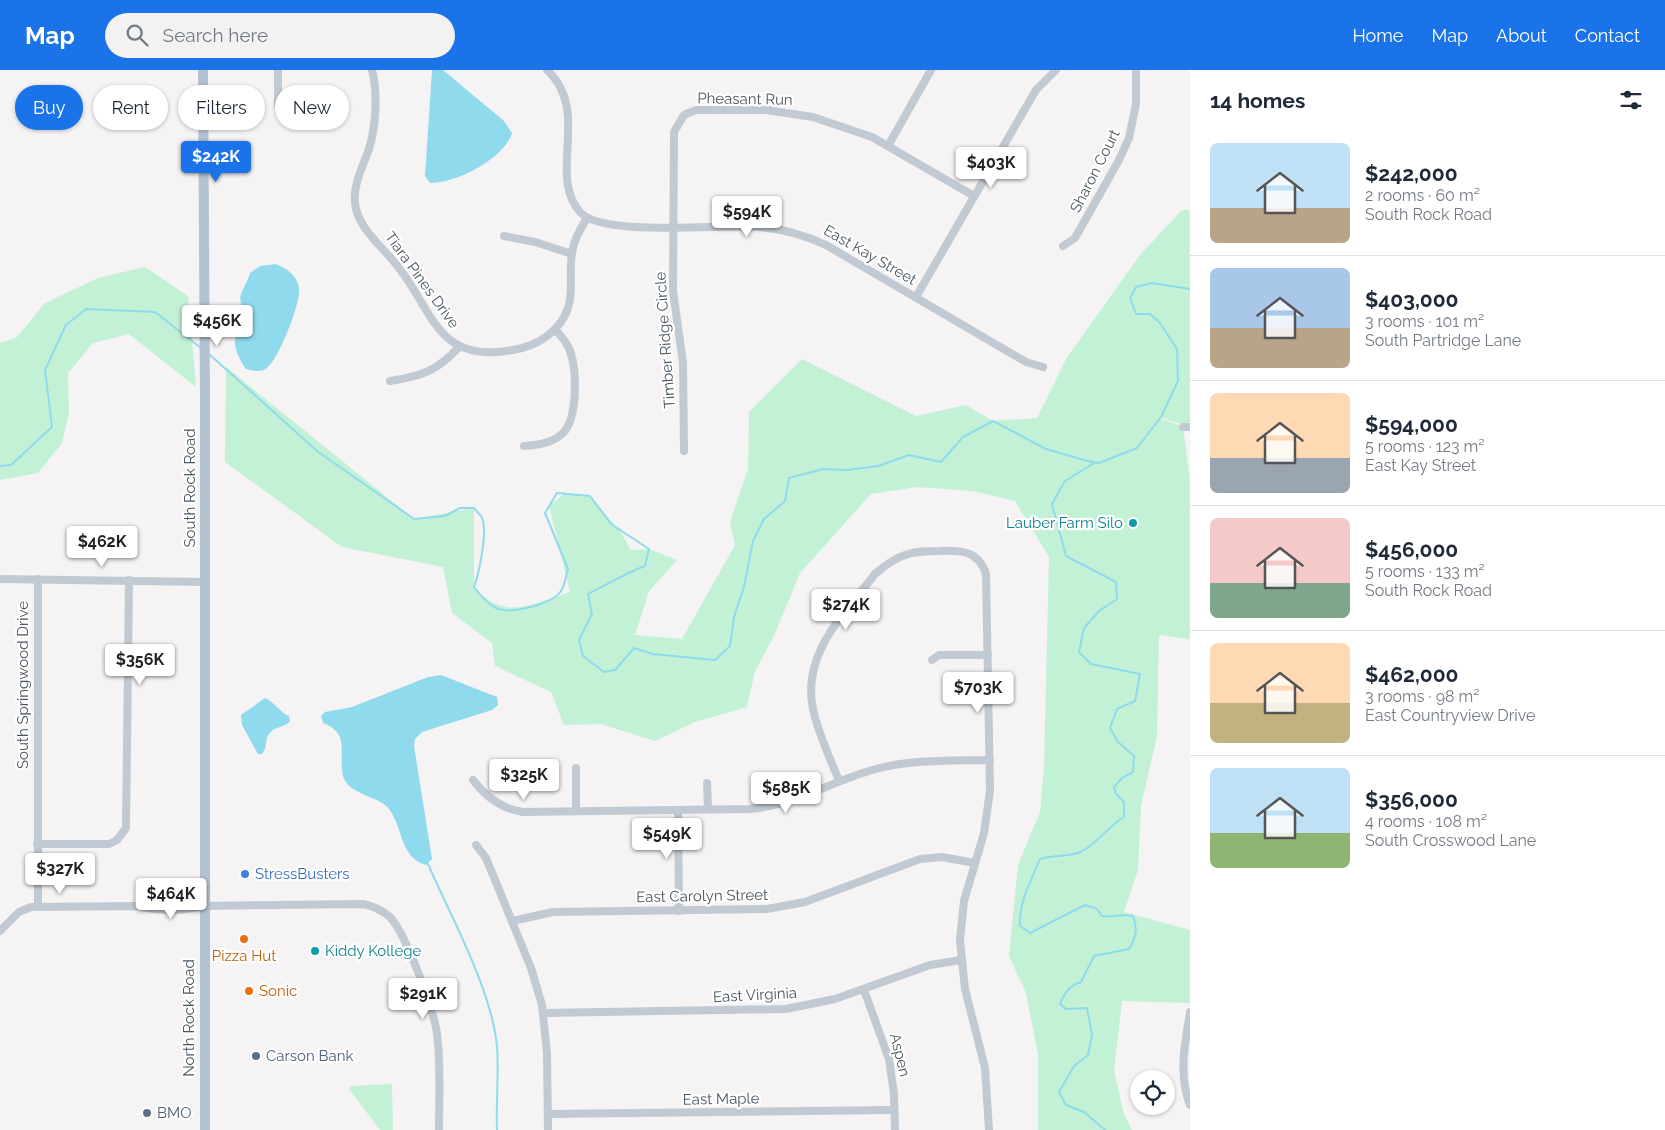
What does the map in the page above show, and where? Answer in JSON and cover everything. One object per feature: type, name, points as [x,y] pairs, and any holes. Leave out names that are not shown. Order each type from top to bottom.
[{"type":"main road","name":"South Rock Road","points":[[203,70],[205,399],[204,906]]},
{"type":"main road","name":"North Rock Road","points":[[204,906],[205,1130]]},
{"type":"street","points":[[278,70],[278,85]]},
{"type":"street","name":"Tiara Pines Drive","points":[[372,70],[374,79],[374,123],[369,149],[357,181],[355,203],[357,212],[363,224],[421,298],[438,330],[450,342],[459,347],[489,353],[515,350],[538,341],[555,329],[566,313],[571,299],[572,254],[576,238],[587,218]]},
{"type":"street","points":[[548,70],[560,84],[567,102],[569,189],[575,205],[587,218]]},
{"type":"street","points":[[888,146],[931,70]]},
{"type":"street","points":[[916,297],[1036,90],[1056,70]]},
{"type":"street","name":"Sharon Court","points":[[1063,246],[1075,238],[1126,146],[1134,120],[1136,70]]},
{"type":"street","name":"Pheasant Run","points":[[679,120],[696,110],[766,110],[793,113],[847,127],[888,146],[974,196]]},
{"type":"street","name":"Timber Ridge Circle","points":[[679,120],[674,132],[673,291],[683,363],[684,452]]},
{"type":"street","name":"East Kay Street","points":[[587,218],[619,226],[754,226],[798,233],[826,245],[1026,362],[1043,367]]},
{"type":"street","points":[[504,236],[535,242],[572,254]]},
{"type":"street","points":[[524,446],[539,444],[557,438],[568,427],[573,418],[573,361],[567,343],[555,329]]},
{"type":"street","points":[[390,381],[420,376],[441,364],[459,347]]},
{"type":"street","points":[[839,781],[813,710],[811,696],[812,673],[823,642],[875,574],[897,559],[920,551],[960,550],[973,554],[980,560],[986,574],[990,760],[989,800],[975,863],[964,901],[961,921],[961,960],[965,989],[985,1068],[989,1130]]},
{"type":"street","points":[[0,579],[204,582]]},
{"type":"street","name":"South Springwood Drive","points":[[38,579],[38,906]]},
{"type":"street","points":[[37,844],[108,844],[117,840],[126,828],[128,792],[129,580]]},
{"type":"street","points":[[932,660],[939,655],[988,655]]},
{"type":"street","points":[[473,780],[489,798],[511,810],[523,812],[770,807],[870,770],[908,763],[990,760]]},
{"type":"street","points":[[576,768],[576,811]]},
{"type":"street","points":[[707,783],[708,809]]},
{"type":"street","points":[[678,810],[679,910]]},
{"type":"street","points":[[476,845],[486,858],[538,987],[543,1014],[548,1130]]},
{"type":"street","name":"East Carolyn Street","points":[[512,921],[553,912],[753,910],[805,902],[914,861],[932,857],[951,858],[975,863]]},
{"type":"street","points":[[0,931],[19,912],[38,906],[139,906],[148,902],[188,902],[204,906],[363,904],[384,912],[399,928],[432,1008],[438,1045],[440,1130]]},
{"type":"street","name":"East Virginia","points":[[543,1014],[786,1009],[864,990],[918,968],[961,960]]},
{"type":"street","name":"Aspen","points":[[864,990],[889,1059],[894,1130]]},
{"type":"street","points":[[1190,1012],[1183,1069],[1184,1083],[1190,1105]]},
{"type":"street","name":"East Maple","points":[[548,1114],[894,1110]]},
{"type":"green space","points":[[1182,210],[1190,210],[1190,427],[1153,415],[1183,427],[1190,480],[1190,639],[1159,635],[1157,736],[1141,806],[1138,870],[1124,912],[1190,930],[1190,1003],[1122,1001],[1114,1071],[1124,1114],[1132,1130],[1038,1130],[1038,1055],[1026,993],[1009,956],[1018,865],[1040,812],[1044,766],[1049,557],[1015,501],[973,491],[917,487],[871,494],[800,573],[773,638],[755,671],[747,707],[695,722],[655,741],[601,724],[564,725],[551,692],[495,666],[492,643],[452,613],[443,567],[342,547],[225,462],[226,367],[414,519],[474,508],[474,587],[485,598],[496,604],[508,607],[531,605],[570,592],[549,506],[564,494],[590,496],[620,531],[631,550],[649,549],[677,560],[649,591],[635,635],[682,639],[735,545],[730,522],[748,469],[749,412],[802,359],[916,416],[966,405],[993,421],[1037,418],[1066,359],[1139,256]]},
{"type":"green space","points":[[145,267],[188,296],[196,387],[129,334],[93,343],[68,373],[69,412],[62,443],[38,473],[0,480],[0,343],[17,337],[45,303],[98,278]]},
{"type":"green space","points":[[392,1084],[393,1130],[380,1130],[349,1089],[350,1086]]},
{"type":"water","points":[[432,70],[443,70],[504,121],[512,133],[507,143],[499,152],[478,168],[453,179],[430,183],[425,176]]},
{"type":"water","points":[[276,264],[288,270],[296,279],[299,288],[297,305],[283,342],[273,361],[261,371],[246,369],[235,346],[235,334],[241,310],[241,294],[250,273],[260,266]]},
{"type":"water","points":[[441,675],[497,697],[498,705],[492,710],[422,732],[415,739],[414,746],[432,859],[426,865],[411,856],[394,816],[389,809],[384,804],[357,791],[346,782],[343,776],[342,745],[340,739],[332,727],[323,723],[321,716],[325,712],[352,707],[428,677]]},
{"type":"water","points":[[265,698],[289,716],[290,721],[271,731],[264,752],[258,754],[242,725],[241,715]]},
{"type":"waterway","points":[[209,354],[317,451],[414,519],[445,516],[460,508],[474,508],[484,524],[480,563],[474,587],[487,602],[496,608],[511,610],[530,607],[549,600],[561,591],[568,569],[545,513],[557,493],[590,496],[611,524],[649,549],[645,566],[588,594],[592,614],[579,640],[583,656],[604,672],[615,670],[634,648],[652,654],[715,660],[730,646],[734,617],[744,587],[753,541],[764,519],[785,501],[789,478],[823,469],[848,470],[878,466],[909,455],[941,462],[963,437],[993,421],[1046,449],[1087,461],[1099,463],[1137,448],[1161,417],[1178,381],[1177,349],[1160,323],[1150,314],[1136,314],[1130,298],[1136,287],[1152,283],[1190,289]]},
{"type":"waterway","points":[[0,466],[11,465],[52,427],[45,370],[66,325],[86,309],[155,312],[201,348]]},
{"type":"waterway","points":[[1094,463],[1065,481],[1052,504],[1066,556],[1116,582],[1117,599],[1099,611],[1084,628],[1079,652],[1091,664],[1140,674],[1135,701],[1117,709],[1110,728],[1118,742],[1134,756],[1133,772],[1122,778],[1114,787],[1116,794],[1124,802],[1124,817],[1086,849],[1071,855],[1040,859],[1029,883],[1021,908],[1020,926],[1030,933],[1085,905],[1097,909],[1102,916],[1133,916],[1136,933],[1129,949],[1094,956],[1081,982],[1073,985],[1068,990],[1060,1004],[1066,1009],[1087,1008],[1092,1035],[1088,1055],[1074,1066],[1059,1092],[1066,1105],[1084,1112],[1105,1130]]},
{"type":"waterway","points":[[428,864],[479,977],[493,1024],[498,1056],[497,1130]]},
{"type":"place","name":"Lauber Farm Silo","points":[[1133,523]]},
{"type":"place","name":"StressBusters","points":[[245,874]]},
{"type":"place","name":"Pizza Hut","points":[[244,939]]},
{"type":"place","name":"Kiddy Kollege","points":[[315,951]]},
{"type":"place","name":"Sonic","points":[[249,991]]},
{"type":"place","name":"Carson Bank","points":[[256,1056]]},
{"type":"place","name":"BMO","points":[[147,1113]]}]
